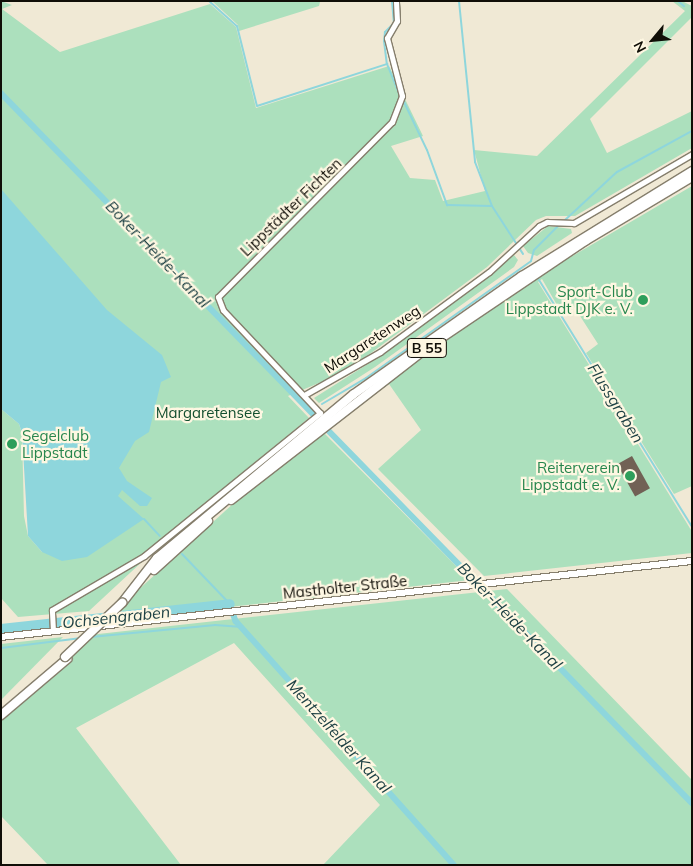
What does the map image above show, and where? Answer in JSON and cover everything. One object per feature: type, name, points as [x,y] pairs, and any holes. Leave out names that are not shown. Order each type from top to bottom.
[{"type":"main road","name":"B 55","points":[[123,604],[157,558],[354,394],[522,276],[692,171]]},
{"type":"main road","name":"B 55","points":[[1,715],[66,658],[123,604],[160,562],[346,408],[525,280],[692,177]]},
{"type":"main road","name":"B 55","points":[[1,708],[66,658]]},
{"type":"street","name":"Lippstädter Fichten","points":[[306,394],[218,300],[222,291],[385,133],[402,96],[387,38],[397,22],[396,1]]},
{"type":"street","name":"Margaretenweg","points":[[306,394],[380,352],[513,249],[539,226],[555,222],[574,223],[692,154]]},
{"type":"street","points":[[53,630],[52,610],[144,556],[318,416],[319,408],[306,394]]},
{"type":"street","name":"Mastholter Straße","points":[[1,637],[692,562]]},
{"type":"green space","points":[[1,1],[12,5],[2,9],[60,52],[210,4],[236,27],[256,108],[389,66],[423,136],[391,146],[410,178],[435,180],[443,201],[485,191],[474,150],[537,156],[685,11],[672,1],[682,1],[692,6],[692,17],[590,119],[607,153],[692,111],[692,148],[575,216],[546,216],[536,220],[487,267],[367,356],[326,380],[288,396],[309,418],[160,540],[145,559],[89,611],[18,617],[1,598],[1,409],[19,424],[22,433],[24,516],[28,536],[42,552],[1,231]]},
{"type":"green space","points":[[212,1],[320,2],[319,6],[239,31],[238,25]]},
{"type":"green space","points":[[692,186],[692,486],[674,494],[586,353],[598,344],[573,305],[561,312],[542,279],[538,282],[691,530],[692,553],[484,576],[378,469],[421,430],[389,384],[339,420],[389,380],[540,275]]},
{"type":"green space","points":[[548,226],[571,229],[572,233],[537,256],[528,253],[523,246]]},
{"type":"green space","points":[[514,255],[518,260],[514,267],[375,367],[319,403],[314,398],[382,355]]},
{"type":"green space","points":[[324,433],[470,580],[104,621],[235,502]]},
{"type":"green space","points":[[507,589],[692,780],[692,865],[323,865],[380,805],[234,643],[76,728],[181,865],[48,865],[1,816],[1,720],[89,635]]},
{"type":"green space","points":[[63,637],[1,700],[1,644]]},
{"type":"water","name":"Margaretensee","points":[[1,189],[107,310],[162,355],[171,377],[161,382],[149,432],[135,441],[119,468],[127,481],[152,498],[147,506],[140,506],[122,490],[118,496],[144,519],[87,557],[62,561],[42,552],[28,536],[22,433],[19,424],[1,409]]},
{"type":"building","points":[[632,456],[650,488],[635,497],[617,464]]},
{"type":"waterway","points":[[209,1],[237,26],[257,106],[387,64]]},
{"type":"waterway","points":[[392,1],[394,23],[385,32],[384,41],[387,64],[400,96]]},
{"type":"waterway","points":[[459,1],[475,162],[492,206],[523,254]]},
{"type":"waterway","points":[[678,1],[684,6]]},
{"type":"waterway","name":"Boker-Heide-Kanal","points":[[1,93],[314,415]]},
{"type":"waterway","points":[[403,100],[427,150],[447,205],[492,206]]},
{"type":"waterway","points":[[564,221],[617,172],[692,131]]},
{"type":"waterway","points":[[322,404],[366,378],[531,261],[534,250],[560,224]]},
{"type":"waterway","name":"Flussgraben","points":[[539,280],[692,527]]},
{"type":"waterway","name":"Boker-Heide-Kanal","points":[[328,430],[692,803]]},
{"type":"waterway","points":[[144,519],[160,536]]},
{"type":"waterway","points":[[182,554],[230,604]]},
{"type":"waterway","name":"Mentzelfelder Kanal","points":[[230,604],[236,621],[454,865]]},
{"type":"waterway","name":"Ochsengraben","points":[[1,629],[230,604]]},
{"type":"waterway","points":[[91,637],[215,625],[242,627]]},
{"type":"waterway","points":[[1,648],[81,638]]},
{"type":"place","name":"Sport-Club Lippstadt DJK e. V.","points":[[643,300]]},
{"type":"place","name":"Segelclub Lippstadt","points":[[12,444]]},
{"type":"place","name":"Reiterverein Lippstadt e. V.","points":[[630,476]]}]
